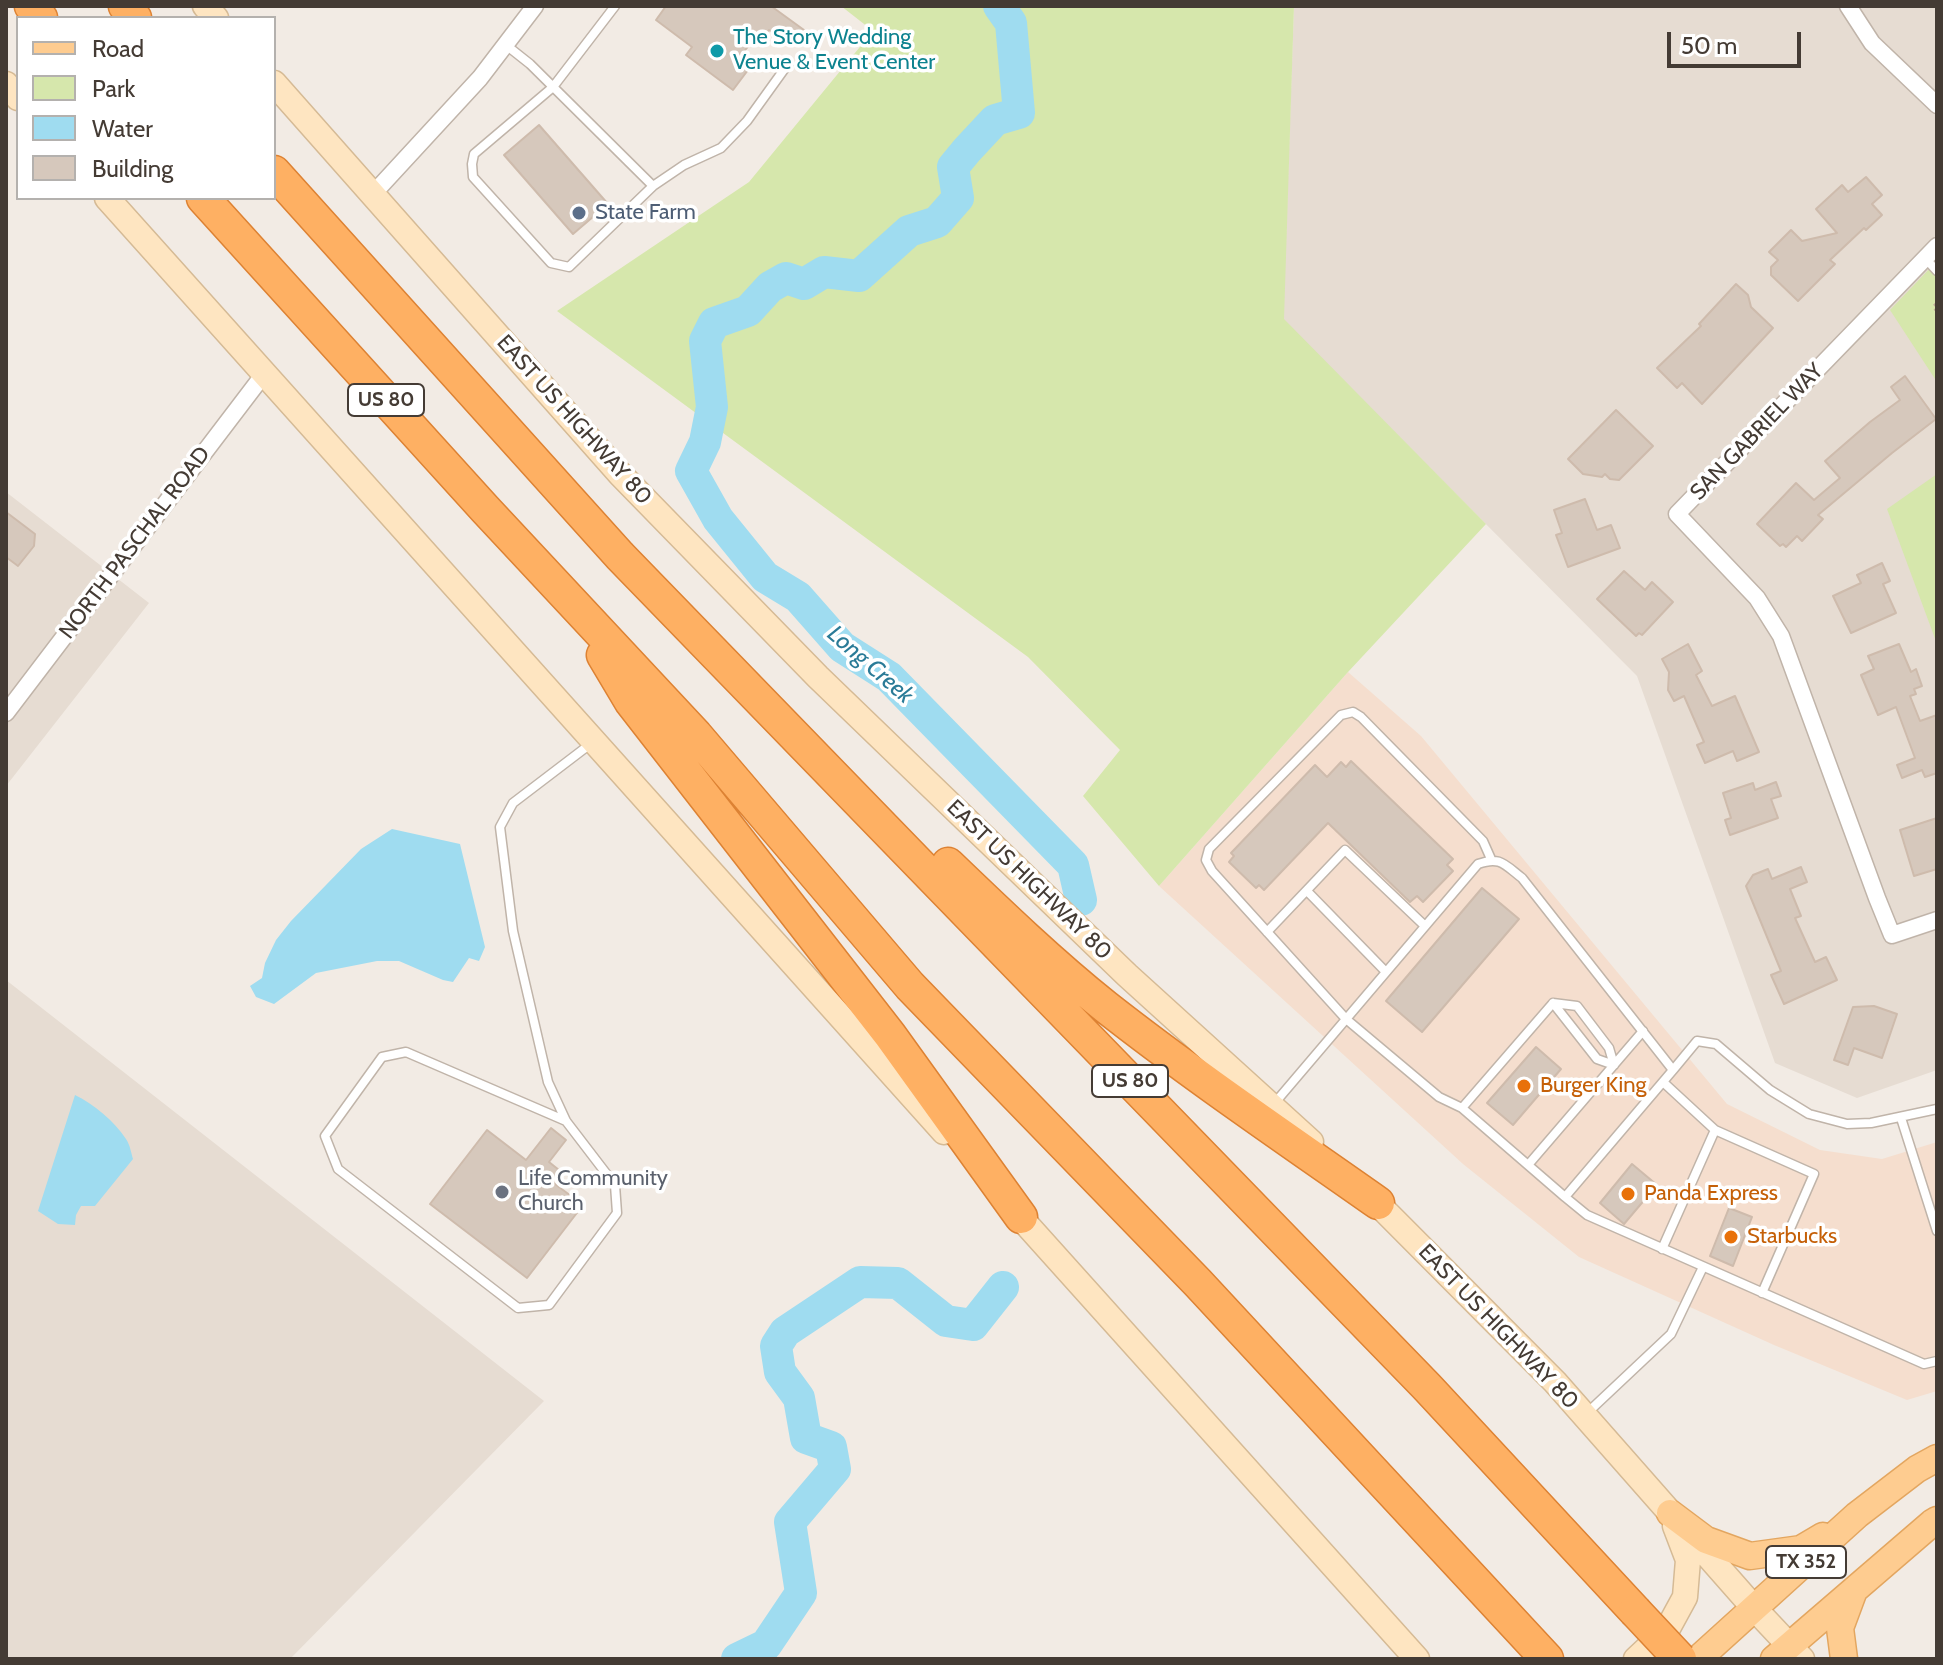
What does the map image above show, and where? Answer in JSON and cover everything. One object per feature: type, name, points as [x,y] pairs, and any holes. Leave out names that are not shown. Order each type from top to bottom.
[{"type":"highway","name":"US 80","points":[[276,174],[620,556],[1427,1387],[1680,1659]]},
{"type":"highway","name":"US 80","points":[[205,200],[485,509],[696,735],[910,986],[1198,1283],[1547,1659]]},
{"type":"highway","points":[[620,556],[1008,921],[1103,1005],[1190,1071],[1378,1203]]},
{"type":"highway","points":[[571,601],[631,702],[890,1035],[1021,1217]]},
{"type":"main road","name":"EAST US HIGHWAY 80","points":[[276,85],[620,474],[818,677],[1127,975],[1378,1203],[1555,1382],[1754,1608],[1788,1654]]},
{"type":"main road","points":[[109,200],[1417,1659]]},
{"type":"main road","name":"TX 352","points":[[1698,1659],[1857,1515],[1917,1469],[1937,1458]]},
{"type":"main road","points":[[1670,1513],[1706,1540],[1750,1556],[1801,1549],[1857,1515]]},
{"type":"main road","points":[[1636,1659],[1667,1630],[1685,1597],[1688,1560],[1670,1513]]},
{"type":"main road","name":"TX 352","points":[[1788,1654],[1854,1590],[1937,1520]]},
{"type":"main road","points":[[1844,1659],[1840,1628],[1854,1590]]},
{"type":"street","points":[[373,194],[480,78],[535,6]]},
{"type":"street","points":[[1848,6],[1872,43],[1937,105]]},
{"type":"street","name":"SAN GABRIEL WAY","points":[[1937,246],[1677,514],[1757,598],[1781,636],[1892,935],[1937,920]]},
{"type":"street","name":"NORTH PASCHAL ROAD","points":[[6,713],[264,374]]},
{"type":"lane","points":[[615,6],[553,87],[474,154],[473,177],[551,263],[569,267],[653,186],[684,165],[721,148],[747,121],[788,64]]},
{"type":"lane","points":[[506,44],[653,186]]},
{"type":"lane","points":[[1925,258],[1937,271]]},
{"type":"lane","points":[[1491,859],[1483,841],[1353,712],[1341,715],[1209,849],[1206,860],[1212,871],[1346,1019],[1439,1097],[1462,1108],[1587,1215],[1924,1364],[1937,1361]]},
{"type":"lane","points":[[566,1121],[406,1052],[382,1057],[325,1136],[338,1169],[518,1308],[549,1305],[617,1213],[615,1185],[566,1121],[548,1082],[513,931],[500,827],[513,803],[594,741]]},
{"type":"lane","points":[[1267,932],[1345,850],[1425,926]]},
{"type":"lane","points":[[1272,1106],[1478,864],[1491,859],[1503,863],[1522,878],[1673,1070]]},
{"type":"lane","points":[[1307,891],[1386,972]]},
{"type":"lane","points":[[1553,1003],[1597,1059],[1614,1065]]},
{"type":"lane","points":[[1553,1003],[1577,1006],[1609,1048],[1614,1065]]},
{"type":"lane","points":[[1462,1108],[1553,1003]]},
{"type":"lane","points":[[1528,1165],[1643,1031]]},
{"type":"lane","points":[[1565,1197],[1697,1041],[1716,1044],[1770,1090],[1809,1114],[1847,1124],[1871,1123],[1937,1109]]},
{"type":"lane","points":[[1663,1082],[1715,1130],[1814,1174],[1762,1293]]},
{"type":"lane","points":[[1901,1118],[1937,1231]]},
{"type":"lane","points":[[1662,1249],[1715,1130]]},
{"type":"lane","points":[[1584,1416],[1671,1334],[1703,1267]]},
{"type":"path","points":[[1937,303],[1933,307],[1937,311]]},
{"type":"shaded area","points":[[1294,6],[1937,6],[1937,1070],[1857,1098],[1775,1063],[1637,676],[1283,320]]},
{"type":"shaded area","points":[[6,492],[149,603],[6,786]]},
{"type":"shaded area","points":[[1348,672],[1421,736],[1727,1104],[1820,1150],[1882,1159],[1937,1142],[1937,1391],[1907,1400],[1774,1345],[1579,1257],[1463,1164],[1159,886]]},
{"type":"shaded area","points":[[6,980],[544,1401],[290,1659],[6,1659]]},
{"type":"green space","points":[[841,6],[1294,6],[1284,319],[1486,524],[1348,672],[1159,886],[1083,796],[1120,750],[1028,657],[557,311],[749,182],[873,31]]},
{"type":"green space","points":[[1937,261],[1937,382],[1890,310]]},
{"type":"green space","points":[[1937,474],[1937,644],[1887,509]]},
{"type":"water","points":[[392,829],[460,844],[485,947],[479,961],[469,958],[453,982],[399,961],[377,961],[316,973],[274,1004],[256,997],[250,986],[262,978],[276,940],[291,921],[361,849]]},
{"type":"water","points":[[75,1095],[116,1126],[127,1141],[133,1159],[95,1206],[81,1206],[75,1225],[58,1224],[38,1211]]},
{"type":"building","name":"The Story Wedding Venue & Event Center","points":[[666,6],[771,6],[804,30],[792,46],[769,30],[762,39],[757,35],[739,58],[751,66],[733,90],[686,55],[692,47],[656,20]]},
{"type":"building","points":[[539,125],[608,204],[573,234],[504,155]]},
{"type":"building","points":[[1866,177],[1882,195],[1872,204],[1882,215],[1830,260],[1835,264],[1798,301],[1771,275],[1771,267],[1778,260],[1769,252],[1791,230],[1802,241],[1837,233],[1816,209],[1842,185],[1848,192]]},
{"type":"building","points":[[1736,284],[1748,295],[1751,307],[1773,328],[1702,404],[1682,383],[1677,388],[1657,368],[1701,326],[1699,324]]},
{"type":"building","points":[[1905,376],[1936,419],[1818,515],[1823,519],[1802,541],[1797,536],[1786,547],[1783,544],[1780,546],[1757,524],[1796,483],[1814,500],[1840,478],[1825,461],[1900,400],[1891,387]]},
{"type":"building","points":[[1616,410],[1653,446],[1619,480],[1610,479],[1605,474],[1602,477],[1583,474],[1568,459]]},
{"type":"building","points":[[1585,499],[1597,530],[1611,525],[1620,548],[1568,567],[1556,535],[1562,533],[1554,510]]},
{"type":"building","points":[[6,512],[35,534],[34,546],[18,566],[6,557]]},
{"type":"building","points":[[1882,563],[1890,581],[1883,584],[1896,613],[1851,633],[1833,596],[1861,583],[1857,575]]},
{"type":"building","points":[[1624,571],[1645,590],[1652,582],[1673,602],[1642,635],[1639,633],[1636,636],[1597,599]]},
{"type":"building","points":[[1688,644],[1702,671],[1696,675],[1712,706],[1735,696],[1759,752],[1737,761],[1733,751],[1705,763],[1697,745],[1704,742],[1684,696],[1674,701],[1668,690],[1669,672],[1662,659]]},
{"type":"building","points":[[1899,644],[1911,672],[1916,669],[1922,686],[1914,689],[1916,694],[1910,696],[1920,721],[1937,715],[1937,773],[1925,777],[1922,770],[1902,778],[1897,765],[1915,758],[1896,707],[1878,715],[1861,675],[1874,669],[1868,656]]},
{"type":"building","points":[[1351,761],[1453,859],[1447,865],[1453,871],[1423,902],[1417,896],[1410,902],[1328,823],[1264,890],[1259,885],[1256,888],[1229,862],[1234,856],[1231,853],[1315,765],[1327,777],[1341,762],[1346,767]]},
{"type":"building","points":[[1776,782],[1781,796],[1771,799],[1778,818],[1730,835],[1725,820],[1731,818],[1723,793],[1753,783],[1755,790]]},
{"type":"building","points":[[1937,818],[1937,869],[1914,876],[1900,830]]},
{"type":"building","points":[[1801,867],[1807,882],[1790,889],[1801,916],[1795,918],[1815,962],[1826,957],[1837,980],[1784,1004],[1771,975],[1781,971],[1746,886],[1753,875],[1768,869],[1772,879]]},
{"type":"building","points":[[1482,888],[1519,919],[1422,1032],[1386,1001]]},
{"type":"building","points":[[1874,1006],[1897,1014],[1882,1058],[1854,1048],[1848,1065],[1834,1060],[1853,1007]]},
{"type":"building","name":"Burger King","points":[[1536,1047],[1561,1069],[1513,1125],[1487,1103]]},
{"type":"building","name":"Life Community Church","points":[[551,1128],[566,1140],[549,1162],[559,1170],[551,1181],[583,1205],[527,1278],[430,1204],[487,1130],[526,1160]]},
{"type":"building","name":"Panda Express","points":[[1632,1164],[1657,1185],[1624,1224],[1600,1203]]},
{"type":"building","name":"Starbucks","points":[[1729,1208],[1752,1217],[1733,1266],[1710,1256]]},
{"type":"waterway","name":"Long Creek","points":[[999,6],[1011,23],[1019,113],[995,120],[953,167],[958,198],[937,222],[909,231],[859,276],[824,272],[804,284],[786,278],[770,287],[748,311],[714,323],[705,341],[712,407],[705,442],[691,471],[718,519],[765,577],[798,597],[842,647],[889,677],[1073,865],[1081,900]]},
{"type":"waterway","name":"Long Creek","points":[[737,1659],[766,1645],[801,1593],[790,1522],[835,1469],[831,1447],[806,1438],[799,1398],[780,1372],[776,1346],[785,1332],[860,1282],[898,1283],[946,1321],[973,1325],[1003,1287]]},
{"type":"place","name":"The Story Wedding Venue & Event Center","points":[[717,51]]},
{"type":"place","name":"State Farm","points":[[579,213]]},
{"type":"place","name":"Burger King","points":[[1524,1086]]},
{"type":"place","name":"Life Community Church","points":[[502,1192]]},
{"type":"place","name":"Panda Express","points":[[1628,1194]]},
{"type":"place","name":"Starbucks","points":[[1731,1237]]}]
